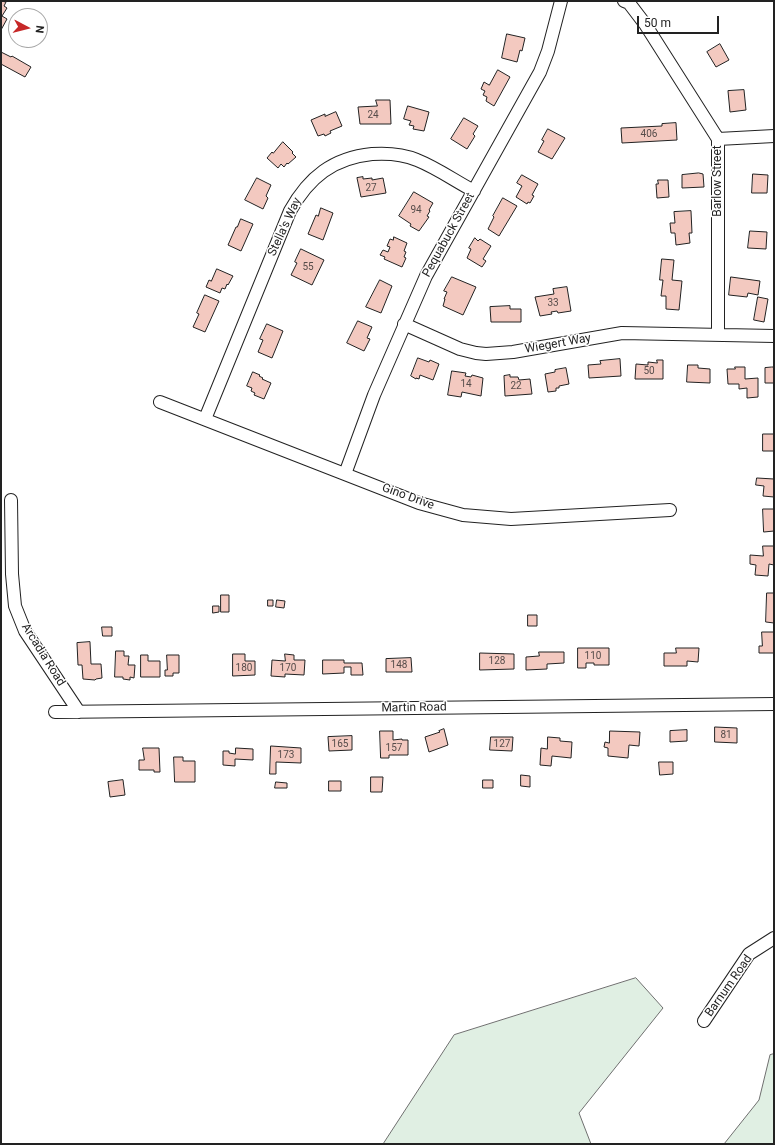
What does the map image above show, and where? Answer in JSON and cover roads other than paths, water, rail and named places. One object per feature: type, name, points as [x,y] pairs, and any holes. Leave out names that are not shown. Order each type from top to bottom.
[{"type":"street","name":"Pequabuck Street","points":[[345,474],[374,395],[426,276],[540,72],[548,51],[562,1]]},
{"type":"street","name":"Barlow Street","points":[[624,1],[629,3],[645,24],[718,139],[718,336]]},
{"type":"street","points":[[718,139],[774,136]]},
{"type":"street","name":"Stella's Way","points":[[205,419],[290,211],[304,190],[317,176],[329,167],[349,158],[379,154],[395,154],[419,161],[474,191]]},
{"type":"street","name":"Wiegert Way","points":[[404,324],[460,349],[486,354],[513,352],[622,333],[718,336]]},
{"type":"street","points":[[718,336],[774,336]]},
{"type":"street","name":"Gino Drive","points":[[160,402],[419,503],[463,515],[511,519],[670,510]]},
{"type":"street","name":"Arcadia Road","points":[[11,500],[12,574],[15,606],[25,631],[79,712]]},
{"type":"street","name":"Martin Road","points":[[55,712],[774,704]]},
{"type":"street","name":"Barnum Road","points":[[704,1021],[749,954],[774,938]]}]
